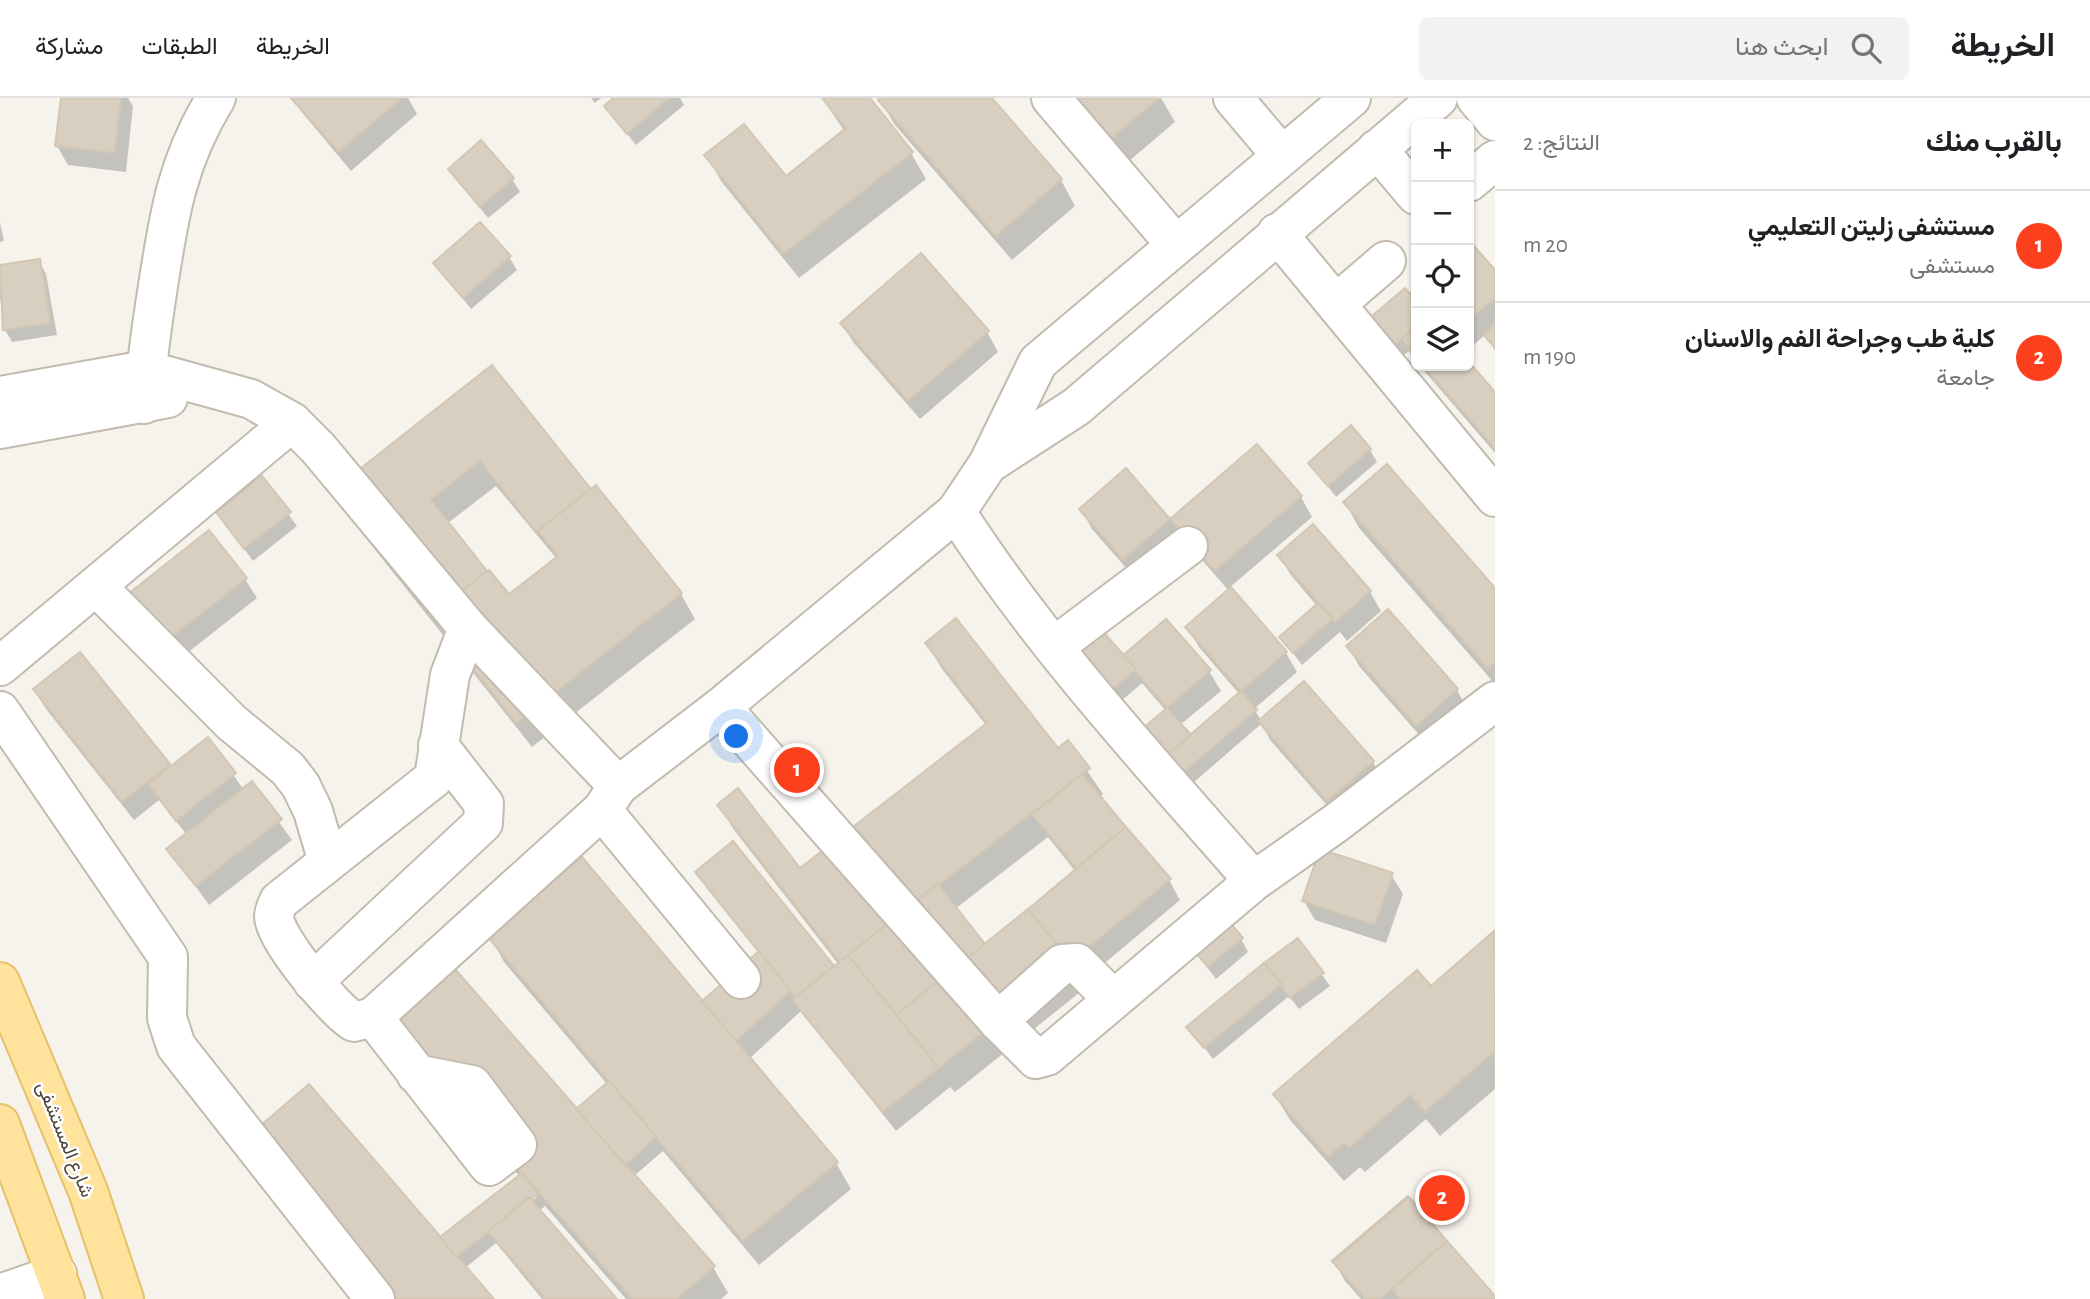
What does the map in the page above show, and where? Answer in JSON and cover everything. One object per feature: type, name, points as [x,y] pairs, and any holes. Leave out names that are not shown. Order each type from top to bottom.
[{"type":"main road","name":"شارع المستشفى","points":[[0,982],[88,1191],[124,1299]]},
{"type":"main road","points":[[0,1124],[61,1287]]},
{"type":"street","points":[[145,387],[174,194],[186,155],[216,98]]},
{"type":"street","points":[[1051,98],[1176,245]]},
{"type":"street","points":[[1233,98],[1282,156]]},
{"type":"street","points":[[468,628],[450,675],[434,778],[279,901],[274,915],[278,928],[313,982],[354,1022],[373,1017],[610,798],[956,512],[988,464],[1038,362],[1351,98]]},
{"type":"street","points":[[988,464],[1076,407],[1438,98]]},
{"type":"street","points":[[1476,98],[1495,121]]},
{"type":"street","points":[[1377,149],[1411,189]]},
{"type":"street","points":[[1474,178],[1495,160]]},
{"type":"street","points":[[1277,233],[1495,497]]},
{"type":"street","points":[[1336,304],[1386,261]]},
{"type":"street","points":[[0,429],[145,387]]},
{"type":"street","points":[[0,396],[145,387],[207,388],[251,399],[292,422],[318,448],[610,798],[741,979]]},
{"type":"street","points":[[0,666],[292,422]]},
{"type":"street","points":[[956,512],[993,570],[1254,881]]},
{"type":"street","points":[[1055,646],[1188,546]]},
{"type":"street","points":[[96,586],[231,722],[288,769],[301,786],[313,811],[328,862]]},
{"type":"street","points":[[721,707],[998,1021],[1036,1059],[1042,1059],[1254,881],[1336,823],[1495,701]]},
{"type":"street","points":[[0,710],[168,957],[167,1018],[176,1046],[374,1299]]},
{"type":"street","points":[[313,982],[483,823],[484,804],[438,745]]},
{"type":"street","points":[[998,1021],[1062,964],[1077,963],[1113,999]]},
{"type":"street","points":[[373,1017],[416,1074]]},
{"type":"street","points":[[0,1294],[61,1287]]},
{"type":"building","points":[[61,98],[121,98],[115,153],[55,146]]},
{"type":"building","points":[[291,98],[402,98],[339,152]]},
{"type":"building","points":[[613,98],[669,98],[627,134],[604,106]]},
{"type":"building","points":[[822,98],[870,98],[913,152],[783,254],[704,155],[744,124],[786,176],[846,128]]},
{"type":"building","points":[[879,98],[992,98],[1062,179],[996,236]]},
{"type":"building","points":[[1055,98],[1159,98],[1099,149]]},
{"type":"building","points":[[481,140],[514,178],[480,207],[448,169]]},
{"type":"building","points":[[480,222],[511,256],[463,298],[433,263]]},
{"type":"building","points":[[1474,246],[1495,270],[1495,298],[1474,316]]},
{"type":"building","points":[[921,253],[989,331],[908,401],[840,323]]},
{"type":"building","points":[[40,259],[51,323],[3,330],[0,265]]},
{"type":"building","points":[[1405,288],[1411,295],[1411,330],[1383,355],[1359,327]]},
{"type":"building","points":[[1495,324],[1495,348],[1483,334]]},
{"type":"building","points":[[1411,330],[1411,351],[1401,339]]},
{"type":"building","points":[[492,365],[591,489],[536,532],[480,461],[431,500],[487,571],[431,615],[332,491]]},
{"type":"building","points":[[1474,368],[1495,392],[1495,448],[1427,371],[1474,371]]},
{"type":"building","points":[[1351,425],[1371,449],[1328,486],[1308,463]]},
{"type":"building","points":[[1257,444],[1302,496],[1215,571],[1170,519]]},
{"type":"building","points":[[1387,464],[1495,588],[1495,662],[1488,669],[1343,502]]},
{"type":"building","points":[[1126,468],[1170,519],[1123,560],[1079,509]]},
{"type":"building","points":[[262,476],[291,512],[244,549],[216,512]]},
{"type":"building","points":[[596,485],[682,593],[516,723],[431,615],[489,570],[509,594],[558,556],[538,531]]},
{"type":"building","points":[[1313,524],[1371,591],[1335,622],[1277,555]]},
{"type":"building","points":[[209,530],[247,578],[165,642],[127,595]]},
{"type":"building","points":[[1231,587],[1287,652],[1241,691],[1185,627]]},
{"type":"building","points":[[1318,603],[1333,619],[1293,653],[1279,637]]},
{"type":"building","points":[[1388,609],[1458,689],[1416,726],[1346,646]]},
{"type":"building","points":[[956,618],[1058,748],[1068,740],[1090,768],[840,962],[717,805],[738,788],[800,868],[987,723],[925,643]]},
{"type":"building","points":[[1166,619],[1211,670],[1167,708],[1122,656]]},
{"type":"building","points":[[1097,625],[1136,669],[1104,697],[1065,652]]},
{"type":"building","points":[[80,652],[170,764],[122,802],[33,689]]},
{"type":"building","points":[[1304,681],[1374,761],[1327,801],[1258,721]]},
{"type":"building","points":[[1241,691],[1257,710],[1170,784],[1154,766]]},
{"type":"building","points":[[1167,708],[1191,735],[1154,766],[1130,739]]},
{"type":"building","points":[[208,737],[236,773],[176,821],[148,784]]},
{"type":"building","points":[[1082,774],[1126,827],[1076,868],[1032,815]]},
{"type":"building","points":[[252,781],[282,819],[196,886],[166,849]]},
{"type":"building","points":[[1126,827],[1171,879],[1071,962],[1027,910]]},
{"type":"building","points":[[733,841],[835,967],[796,998],[695,872]]},
{"type":"building","points":[[1320,849],[1393,873],[1375,925],[1302,901]]},
{"type":"building","points":[[582,857],[838,1162],[743,1241],[487,936]]},
{"type":"building","points":[[938,884],[985,944],[896,1015],[848,955]]},
{"type":"building","points":[[1028,909],[1071,962],[939,1068],[896,1015]]},
{"type":"building","points":[[1226,918],[1243,938],[1208,967],[1191,947]]},
{"type":"building","points":[[1494,931],[1495,1051],[1425,1112],[1410,1095],[1349,1148],[1344,1143],[1328,1157],[1273,1094],[1417,970],[1431,986]]},
{"type":"building","points":[[1298,938],[1324,973],[1290,998],[1264,963]]},
{"type":"building","points":[[759,951],[791,991],[736,1041],[702,1001]]},
{"type":"building","points":[[848,955],[939,1068],[883,1112],[792,1000]]},
{"type":"building","points":[[1264,963],[1282,984],[1204,1048],[1186,1027]]},
{"type":"building","points":[[454,968],[715,1266],[677,1299],[632,1299],[391,1023]]},
{"type":"building","points":[[609,1081],[657,1137],[625,1165],[576,1109]]},
{"type":"building","points":[[309,1084],[494,1299],[393,1299],[251,1134]]},
{"type":"building","points":[[522,1173],[538,1194],[456,1257],[440,1237]]},
{"type":"building","points":[[1408,1196],[1447,1241],[1380,1299],[1365,1299],[1332,1261]]},
{"type":"building","points":[[529,1197],[617,1299],[546,1299],[488,1232]]},
{"type":"building","points":[[1407,1197],[1408,1198],[1332,1261]]},
{"type":"building","points":[[1447,1241],[1495,1299],[1400,1299],[1392,1289]]},
{"type":"place","name":"مستشفى زليتن التعليمي","points":[[797,770]]},
{"type":"place","name":"كلية طب وجراحة الفم والاسنان","points":[[1442,1198]]}]
